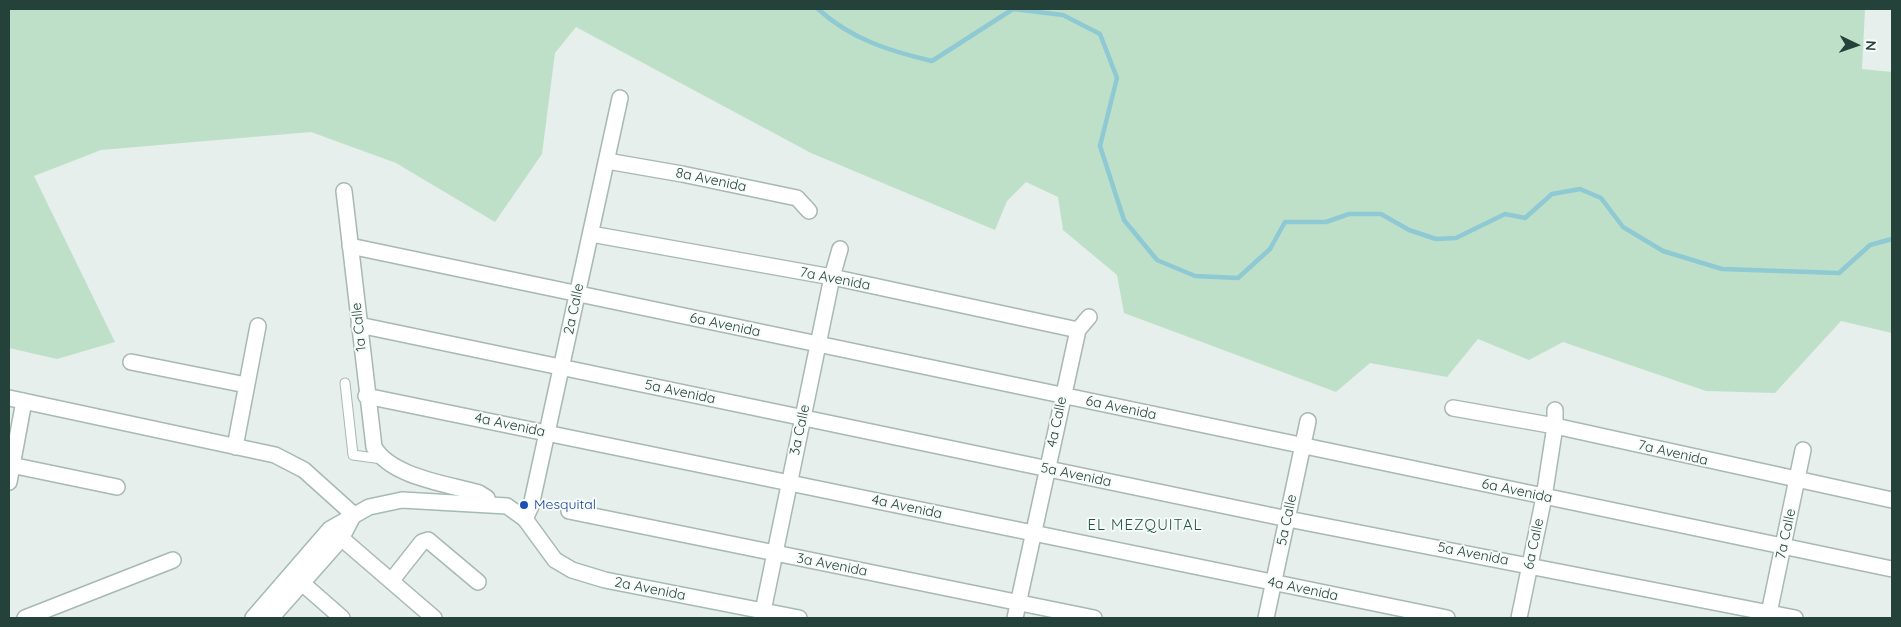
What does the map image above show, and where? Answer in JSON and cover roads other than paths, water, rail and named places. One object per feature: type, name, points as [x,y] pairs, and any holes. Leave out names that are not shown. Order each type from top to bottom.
[{"type":"street","name":"2a Calle","points":[[525,519],[531,506],[620,98]]},
{"type":"street","name":"8a Avenida","points":[[607,162],[682,174],[797,198],[809,211]]},
{"type":"street","name":"1a Calle","points":[[344,191],[371,440],[382,459]]},
{"type":"street","name":"7a Avenida","points":[[591,234],[832,278],[1078,330]]},
{"type":"street","name":"6a Avenida","points":[[350,246],[1892,569]]},
{"type":"street","name":"3a Calle","points":[[763,611],[802,417],[840,249]]},
{"type":"street","name":"4a Calle","points":[[1015,618],[1078,330],[1089,317]]},
{"type":"street","name":"5a Avenida","points":[[359,325],[1288,519],[1530,565],[1769,616],[1794,618]]},
{"type":"street","points":[[235,447],[258,326]]},
{"type":"street","points":[[131,362],[246,385]]},
{"type":"street","name":"4a Avenida","points":[[366,396],[1447,618]]},
{"type":"street","points":[[9,398],[275,455],[288,460],[304,470],[354,515]]},
{"type":"street","points":[[9,482],[24,401]]},
{"type":"street","name":"7a Avenida","points":[[1453,408],[1555,426],[1797,481],[1892,500]]},
{"type":"street","name":"6a Calle","points":[[1518,618],[1544,496],[1555,426],[1555,410]]},
{"type":"street","name":"5a Calle","points":[[1266,618],[1308,421]]},
{"type":"street","name":"7a Calle","points":[[1769,616],[1803,450]]},
{"type":"street","points":[[382,459],[402,470],[479,493],[487,498],[488,504]]},
{"type":"street","points":[[12,465],[117,487]]},
{"type":"street","points":[[253,618],[354,515],[369,507],[393,501],[488,504],[507,506],[525,519]]},
{"type":"street","name":"3a Avenida","points":[[569,511],[1094,618]]},
{"type":"street","name":"2a Avenida","points":[[525,519],[555,560],[572,570],[605,580],[799,618]]},
{"type":"street","points":[[336,534],[392,580],[434,618]]},
{"type":"street","points":[[271,618],[302,583],[336,534]]},
{"type":"street","points":[[392,580],[422,542],[428,540],[478,582]]},
{"type":"street","points":[[24,618],[173,560]]},
{"type":"street","points":[[302,583],[342,618]]},
{"type":"lane","points":[[345,383],[353,455],[382,459]]},
{"type":"waterway","points":[[818,9],[857,36],[886,48],[932,61],[1013,9],[1063,15],[1100,34],[1117,78],[1100,146],[1124,220],[1157,260],[1195,276],[1238,278],[1270,249],[1285,222],[1326,222],[1349,214],[1381,214],[1409,230],[1436,239],[1456,238],[1505,214],[1525,218],[1552,194],[1580,189],[1601,198],[1623,227],[1663,251],[1722,269],[1839,273],[1870,245],[1892,239]]},
{"type":"place","name":"Mesquital","points":[[524,505]]},
{"type":"district","name":"EL MEZQUITAL","points":[[1145,525]]}]
